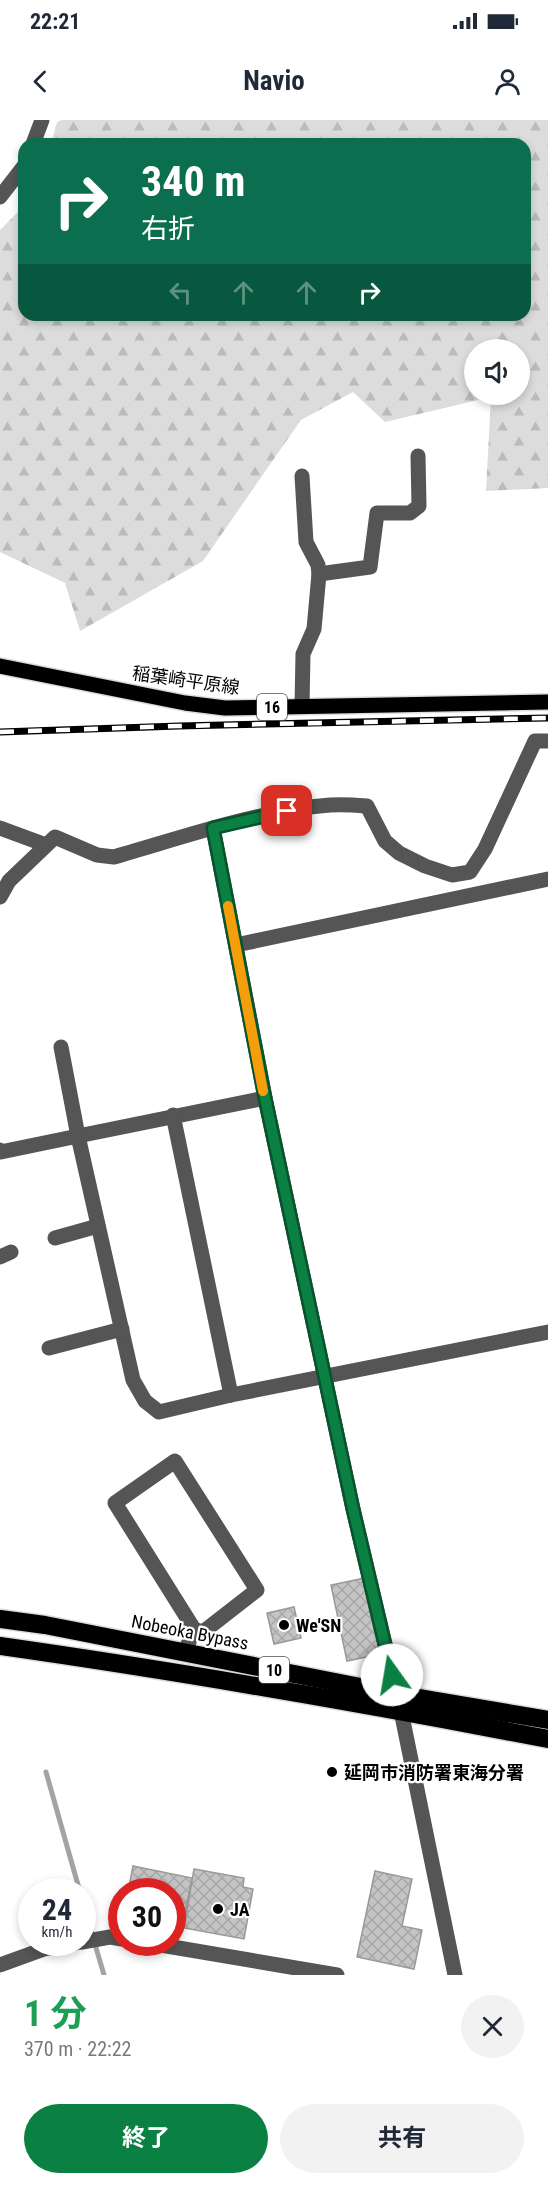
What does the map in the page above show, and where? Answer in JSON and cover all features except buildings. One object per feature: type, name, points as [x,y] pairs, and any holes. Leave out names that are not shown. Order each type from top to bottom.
[{"type":"highway","name":"Nobeoka Bypass","points":[[0,1619],[45,1625],[185,1652],[548,1739]]},
{"type":"highway","name":"Nobeoka Bypass","points":[[0,1646],[398,1702],[548,1720]]},
{"type":"main road","name":"稲葉崎平原線","points":[[0,666],[185,703],[225,708],[547,699]]},
{"type":"street","points":[[35,138],[42,120]]},
{"type":"street","points":[[0,197],[18,174]]},
{"type":"street","points":[[319,574],[370,567],[377,513],[410,513],[418,506],[418,456]]},
{"type":"street","points":[[302,477],[306,542],[318,565],[319,574],[314,629],[303,654],[302,706]]},
{"type":"street","points":[[0,897],[9,881],[55,837],[97,855],[114,858],[213,828],[287,811],[332,804],[367,806],[385,841],[399,853],[425,866],[452,875],[470,872],[485,849],[535,741],[548,741]]},
{"type":"street","points":[[0,828],[46,845]]},
{"type":"street","points":[[213,828],[265,1098],[398,1702],[455,1975]]},
{"type":"street","points":[[236,945],[548,879]]},
{"type":"street","points":[[61,1047],[78,1136],[133,1380],[145,1401],[159,1412],[231,1395],[548,1332]]},
{"type":"street","points":[[0,1150],[1,1152],[265,1098]]},
{"type":"street","points":[[173,1115],[231,1395]]},
{"type":"street","points":[[55,1238],[98,1226]]},
{"type":"street","points":[[49,1348],[122,1329]]},
{"type":"street","points":[[175,1461],[257,1590],[203,1632],[194,1629],[115,1503],[175,1461]]},
{"type":"street","points":[[185,1652],[194,1629]]},
{"type":"street","points":[[186,1949],[337,1975]]},
{"type":"street","points":[[0,1965],[25,1956]]},
{"type":"green space","points":[[62,120],[548,120],[548,488],[486,491],[491,405],[530,405],[530,339],[464,339],[464,403],[385,422],[353,392],[301,420],[203,561],[80,631],[65,583],[0,552],[0,230],[18,212],[18,321],[531,321],[531,138],[53,138],[57,122]]},
{"type":"waterway","points":[[46,1772],[76,1878]]},
{"type":"waterway","points":[[96,1948],[104,1975]]},
{"type":"railway","points":[[0,732],[548,718]]},
{"type":"slow traffic","points":[[228,906],[263,1091]]},
{"type":"place","name":"We'SN","points":[[284,1625]]},
{"type":"place","name":"延岡市消防署東海分署","points":[[332,1772]]},
{"type":"place","name":"JA","points":[[218,1909]]},
{"type":"route","points":[[287,811],[213,828],[265,1098],[353,1509],[392,1675]]}]
